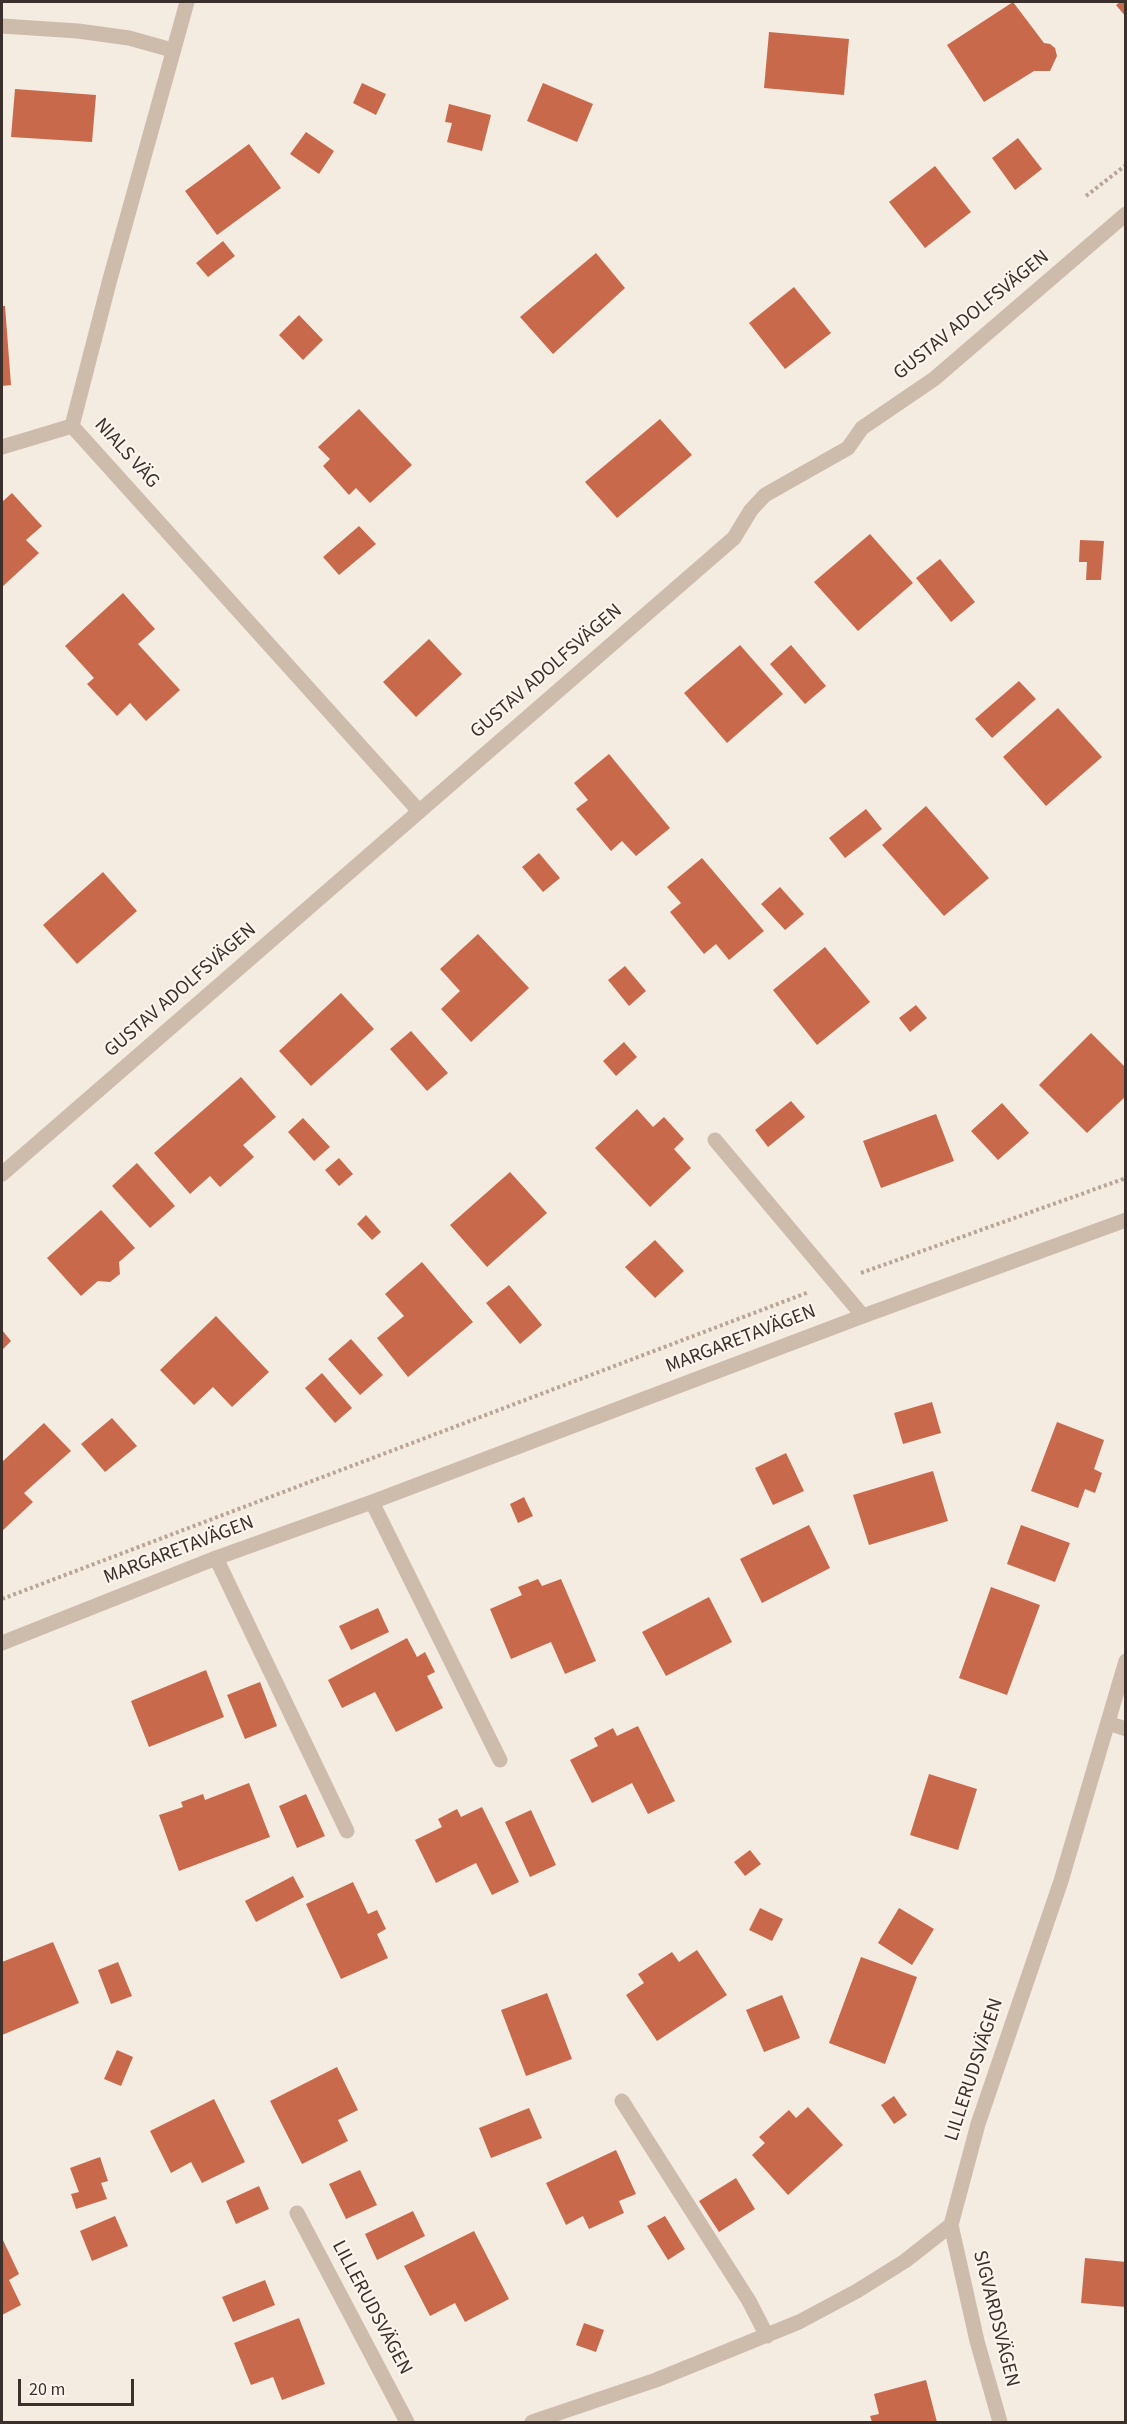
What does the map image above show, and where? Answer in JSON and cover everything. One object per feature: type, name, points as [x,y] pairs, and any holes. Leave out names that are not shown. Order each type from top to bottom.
[{"type":"street","name":"NIALS VÄG","points":[[186,2],[72,426],[418,810]]},
{"type":"street","points":[[2,26],[78,31],[129,38],[172,50]]},
{"type":"street","name":"GUSTAV ADOLFSVÄGEN","points":[[2,1174],[418,810],[734,538],[765,495],[848,448],[862,428],[934,379],[1125,214]]},
{"type":"street","points":[[2,447],[72,426]]},
{"type":"street","points":[[715,1140],[863,1316]]},
{"type":"street","name":"MARGARETAVÄGEN","points":[[2,1642],[216,1558],[372,1502],[863,1316],[1125,1220]]},
{"type":"street","points":[[372,1502],[500,1760]]},
{"type":"street","points":[[216,1558],[347,1831]]},
{"type":"street","name":"LILLERUDSVÄGEN","points":[[951,2225],[978,2124],[1061,1881],[1125,1661]]},
{"type":"street","points":[[1108,1724],[1125,1729]]},
{"type":"street","points":[[622,2101],[749,2301],[767,2336]]},
{"type":"street","name":"LILLERUDSVÄGEN","points":[[297,2213],[407,2422]]},
{"type":"street","points":[[532,2422],[570,2417],[767,2336],[826,2309],[904,2261],[951,2225]]},
{"type":"street","name":"SIGVARDSVÄGEN","points":[[951,2225],[977,2341],[1000,2422]]},
{"type":"path","points":[[1086,196],[1125,165]]},
{"type":"path","points":[[2,1599],[835,1282],[1125,1178]]},
{"type":"building","points":[[1013,2],[1044,43],[1055,48],[1057,56],[1050,71],[1034,71],[984,102],[947,45]]},
{"type":"building","points":[[1126,2],[1126,17],[1116,5]]},
{"type":"building","points":[[769,32],[849,39],[844,95],[764,88]]},
{"type":"building","points":[[362,83],[386,94],[376,115],[353,103]]},
{"type":"building","points":[[543,83],[593,104],[577,142],[527,121]]},
{"type":"building","points":[[15,89],[96,95],[92,142],[11,137]]},
{"type":"building","points":[[449,104],[491,115],[482,151],[447,142],[452,123],[445,122]]},
{"type":"building","points":[[306,132],[334,151],[319,174],[290,154]]},
{"type":"building","points":[[1018,138],[1042,169],[1015,190],[992,158]]},
{"type":"building","points":[[249,144],[281,188],[217,235],[185,191]]},
{"type":"building","points":[[935,166],[971,212],[925,248],[889,202]]},
{"type":"building","points":[[223,241],[235,256],[208,277],[196,263]]},
{"type":"building","points":[[596,253],[625,288],[553,354],[520,317]]},
{"type":"building","points":[[794,287],[831,333],[785,369],[749,323]]},
{"type":"building","points":[[2,306],[5,306],[11,385],[2,386]]},
{"type":"building","points":[[299,315],[323,340],[303,360],[279,335]]},
{"type":"building","points":[[359,409],[412,465],[370,503],[356,488],[349,495],[323,466],[330,459],[318,447]]},
{"type":"building","points":[[660,419],[692,455],[617,518],[585,482]]},
{"type":"building","points":[[12,493],[42,526],[26,540],[39,553],[2,587],[2,502]]},
{"type":"building","points":[[359,526],[376,544],[339,575],[323,557]]},
{"type":"building","points":[[870,534],[913,583],[858,631],[814,582]]},
{"type":"building","points":[[1080,540],[1104,541],[1101,580],[1086,580],[1087,562],[1079,562]]},
{"type":"building","points":[[940,559],[975,602],[951,622],[916,578]]},
{"type":"building","points":[[123,593],[155,629],[138,644],[180,690],[146,721],[130,703],[117,716],[87,684],[94,678],[65,646]]},
{"type":"building","points":[[429,639],[462,674],[416,717],[383,682]]},
{"type":"building","points":[[740,645],[783,694],[727,743],[684,693]]},
{"type":"building","points":[[791,645],[826,686],[805,704],[770,664]]},
{"type":"building","points":[[1019,681],[1036,699],[992,738],[975,719]]},
{"type":"building","points":[[1058,708],[1102,757],[1046,806],[1003,757]]},
{"type":"building","points":[[609,754],[670,828],[636,856],[622,841],[611,851],[576,809],[588,800],[574,783]]},
{"type":"building","points":[[926,806],[989,878],[944,916],[882,845]]},
{"type":"building","points":[[866,809],[882,829],[845,858],[829,838]]},
{"type":"building","points":[[539,853],[560,878],[543,892],[522,867]]},
{"type":"building","points":[[702,858],[764,931],[729,960],[716,944],[704,954],[670,912],[681,903],[667,887]]},
{"type":"building","points":[[103,872],[137,911],[77,964],[43,925]]},
{"type":"building","points":[[780,887],[804,914],[785,930],[761,904]]},
{"type":"building","points":[[478,934],[529,988],[471,1042],[441,1009],[460,991],[440,969]]},
{"type":"building","points":[[825,947],[870,1002],[817,1045],[773,990]]},
{"type":"building","points":[[625,966],[646,991],[629,1006],[608,980]]},
{"type":"building","points":[[341,993],[374,1029],[311,1086],[279,1051]]},
{"type":"building","points":[[916,1005],[927,1018],[910,1032],[899,1018]]},
{"type":"building","points":[[411,1031],[448,1073],[427,1091],[390,1049]]},
{"type":"building","points":[[1091,1033],[1126,1068],[1126,1096],[1087,1133],[1039,1085]]},
{"type":"building","points":[[624,1042],[637,1057],[616,1076],[603,1061]]},
{"type":"building","points":[[241,1077],[276,1117],[243,1145],[254,1157],[220,1187],[210,1176],[190,1194],[154,1153]]},
{"type":"building","points":[[791,1101],[805,1117],[768,1147],[755,1130]]},
{"type":"building","points":[[1002,1103],[1029,1133],[998,1160],[971,1131]]},
{"type":"building","points":[[637,1109],[653,1127],[664,1117],[684,1139],[674,1149],[691,1168],[650,1207],[595,1148]]},
{"type":"building","points":[[936,1114],[954,1161],[881,1188],[863,1141]]},
{"type":"building","points":[[303,1118],[330,1147],[314,1161],[288,1132]]},
{"type":"building","points":[[339,1158],[353,1174],[339,1186],[325,1170]]},
{"type":"building","points":[[137,1163],[175,1206],[150,1228],[112,1186]]},
{"type":"building","points":[[510,1172],[547,1213],[487,1267],[450,1225]]},
{"type":"building","points":[[101,1210],[135,1248],[119,1262],[120,1274],[110,1282],[98,1281],[81,1296],[47,1258]]},
{"type":"building","points":[[366,1215],[381,1232],[372,1240],[357,1224]]},
{"type":"building","points":[[655,1240],[684,1271],[655,1298],[625,1267]]},
{"type":"building","points":[[422,1262],[473,1322],[408,1377],[377,1338],[404,1316],[385,1294]]},
{"type":"building","points":[[509,1285],[542,1325],[520,1344],[486,1303]]},
{"type":"building","points":[[216,1316],[269,1372],[232,1407],[213,1387],[194,1405],[160,1370]]},
{"type":"building","points":[[2,1330],[11,1341],[2,1350]]},
{"type":"building","points":[[351,1339],[383,1375],[360,1395],[328,1359]]},
{"type":"building","points":[[322,1373],[352,1408],[335,1423],[305,1388]]},
{"type":"building","points":[[932,1402],[941,1433],[903,1444],[894,1413]]},
{"type":"building","points":[[112,1418],[137,1446],[105,1472],[81,1444]]},
{"type":"building","points":[[1057,1422],[1104,1440],[1094,1469],[1102,1473],[1095,1493],[1085,1489],[1078,1508],[1031,1491]]},
{"type":"building","points":[[44,1423],[71,1451],[24,1493],[33,1502],[2,1531],[2,1462]]},
{"type":"building","points":[[786,1453],[804,1491],[773,1505],[755,1468]]},
{"type":"building","points":[[933,1471],[948,1521],[869,1545],[853,1495]]},
{"type":"building","points":[[524,1497],[533,1516],[518,1523],[510,1504]]},
{"type":"building","points":[[809,1525],[830,1568],[762,1603],[740,1559]]},
{"type":"building","points":[[1021,1525],[1070,1543],[1055,1582],[1007,1564]]},
{"type":"building","points":[[538,1579],[542,1586],[561,1579],[596,1661],[565,1674],[551,1642],[511,1659],[490,1609],[522,1595],[518,1587]]},
{"type":"building","points":[[991,1587],[1040,1605],[1007,1695],[959,1678]]},
{"type":"building","points":[[709,1597],[732,1642],[666,1676],[642,1632]]},
{"type":"building","points":[[378,1608],[389,1632],[351,1650],[339,1626]]},
{"type":"building","points":[[407,1638],[417,1657],[425,1652],[435,1672],[427,1676],[443,1708],[396,1732],[375,1692],[342,1708],[328,1680]]},
{"type":"building","points":[[206,1670],[224,1717],[149,1747],[131,1701]]},
{"type":"building","points":[[260,1682],[277,1726],[245,1739],[227,1695]]},
{"type":"building","points":[[638,1726],[675,1801],[648,1814],[632,1783],[592,1803],[570,1760],[598,1746],[594,1738],[613,1728],[617,1736]]},
{"type":"building","points":[[929,1774],[977,1789],[958,1850],[910,1835]]},
{"type":"building","points":[[249,1783],[270,1837],[179,1871],[159,1815],[183,1807],[181,1802],[203,1794],[205,1800]]},
{"type":"building","points":[[306,1794],[325,1836],[297,1848],[279,1806]]},
{"type":"building","points":[[482,1807],[519,1882],[492,1895],[476,1863],[436,1883],[415,1840],[442,1827],[438,1819],[457,1809],[461,1817]]},
{"type":"building","points":[[531,1810],[556,1865],[530,1877],[505,1822]]},
{"type":"building","points":[[750,1850],[761,1864],[745,1876],[734,1862]]},
{"type":"building","points":[[293,1876],[304,1897],[256,1922],[245,1901]]},
{"type":"building","points":[[353,1882],[368,1914],[377,1910],[386,1929],[377,1934],[388,1958],[341,1979],[306,1904]]},
{"type":"building","points":[[760,1908],[783,1919],[772,1941],[749,1930]]},
{"type":"building","points":[[899,1908],[934,1929],[912,1965],[878,1943]]},
{"type":"building","points":[[53,1942],[79,2003],[2,2035],[2,1962]]},
{"type":"building","points":[[697,1950],[727,1995],[657,2041],[626,1995],[644,1983],[638,1974],[672,1952],[679,1962]]},
{"type":"building","points":[[861,1957],[917,1977],[885,2064],[829,2043]]},
{"type":"building","points":[[118,1962],[132,1996],[111,2004],[98,1970]]},
{"type":"building","points":[[547,1993],[572,2059],[526,2076],[501,2010]]},
{"type":"building","points":[[782,1995],[800,2038],[764,2052],[746,2010]]},
{"type":"building","points":[[117,2050],[133,2057],[121,2086],[104,2079]]},
{"type":"building","points":[[337,2067],[358,2110],[338,2120],[348,2141],[302,2164],[270,2101]]},
{"type":"building","points":[[894,2096],[907,2115],[894,2124],[881,2105]]},
{"type":"building","points":[[214,2099],[245,2162],[202,2183],[191,2162],[171,2173],[150,2131]]},
{"type":"building","points":[[808,2107],[843,2145],[788,2195],[752,2155],[765,2143],[759,2137],[789,2110],[796,2118]]},
{"type":"building","points":[[529,2108],[542,2138],[491,2158],[479,2128]]},
{"type":"building","points":[[616,2150],[636,2194],[619,2201],[624,2213],[589,2229],[583,2216],[566,2225],[546,2183]]},
{"type":"building","points":[[100,2157],[108,2181],[101,2183],[107,2199],[76,2209],[71,2194],[79,2192],[70,2168]]},
{"type":"building","points":[[360,2170],[377,2205],[346,2219],[329,2184]]},
{"type":"building","points":[[736,2178],[755,2209],[719,2232],[699,2201]]},
{"type":"building","points":[[259,2186],[269,2209],[236,2224],[226,2201]]},
{"type":"building","points":[[413,2211],[425,2236],[377,2260],[365,2234]]},
{"type":"building","points":[[115,2216],[128,2246],[92,2261],[80,2231]]},
{"type":"building","points":[[665,2216],[685,2249],[668,2260],[647,2226]]},
{"type":"building","points":[[474,2231],[509,2299],[465,2322],[455,2303],[430,2316],[404,2266]]},
{"type":"building","points":[[2,2238],[19,2274],[9,2280],[21,2305],[2,2315]]},
{"type":"building","points":[[1085,2258],[1126,2262],[1126,2307],[1081,2303]]},
{"type":"building","points":[[265,2280],[275,2305],[233,2322],[222,2297]]},
{"type":"building","points":[[299,2318],[325,2384],[282,2400],[273,2377],[251,2385],[234,2343]]},
{"type":"building","points":[[584,2323],[604,2330],[596,2352],[576,2345]]},
{"type":"building","points":[[926,2380],[937,2422],[872,2422],[870,2416],[879,2414],[874,2394]]}]
